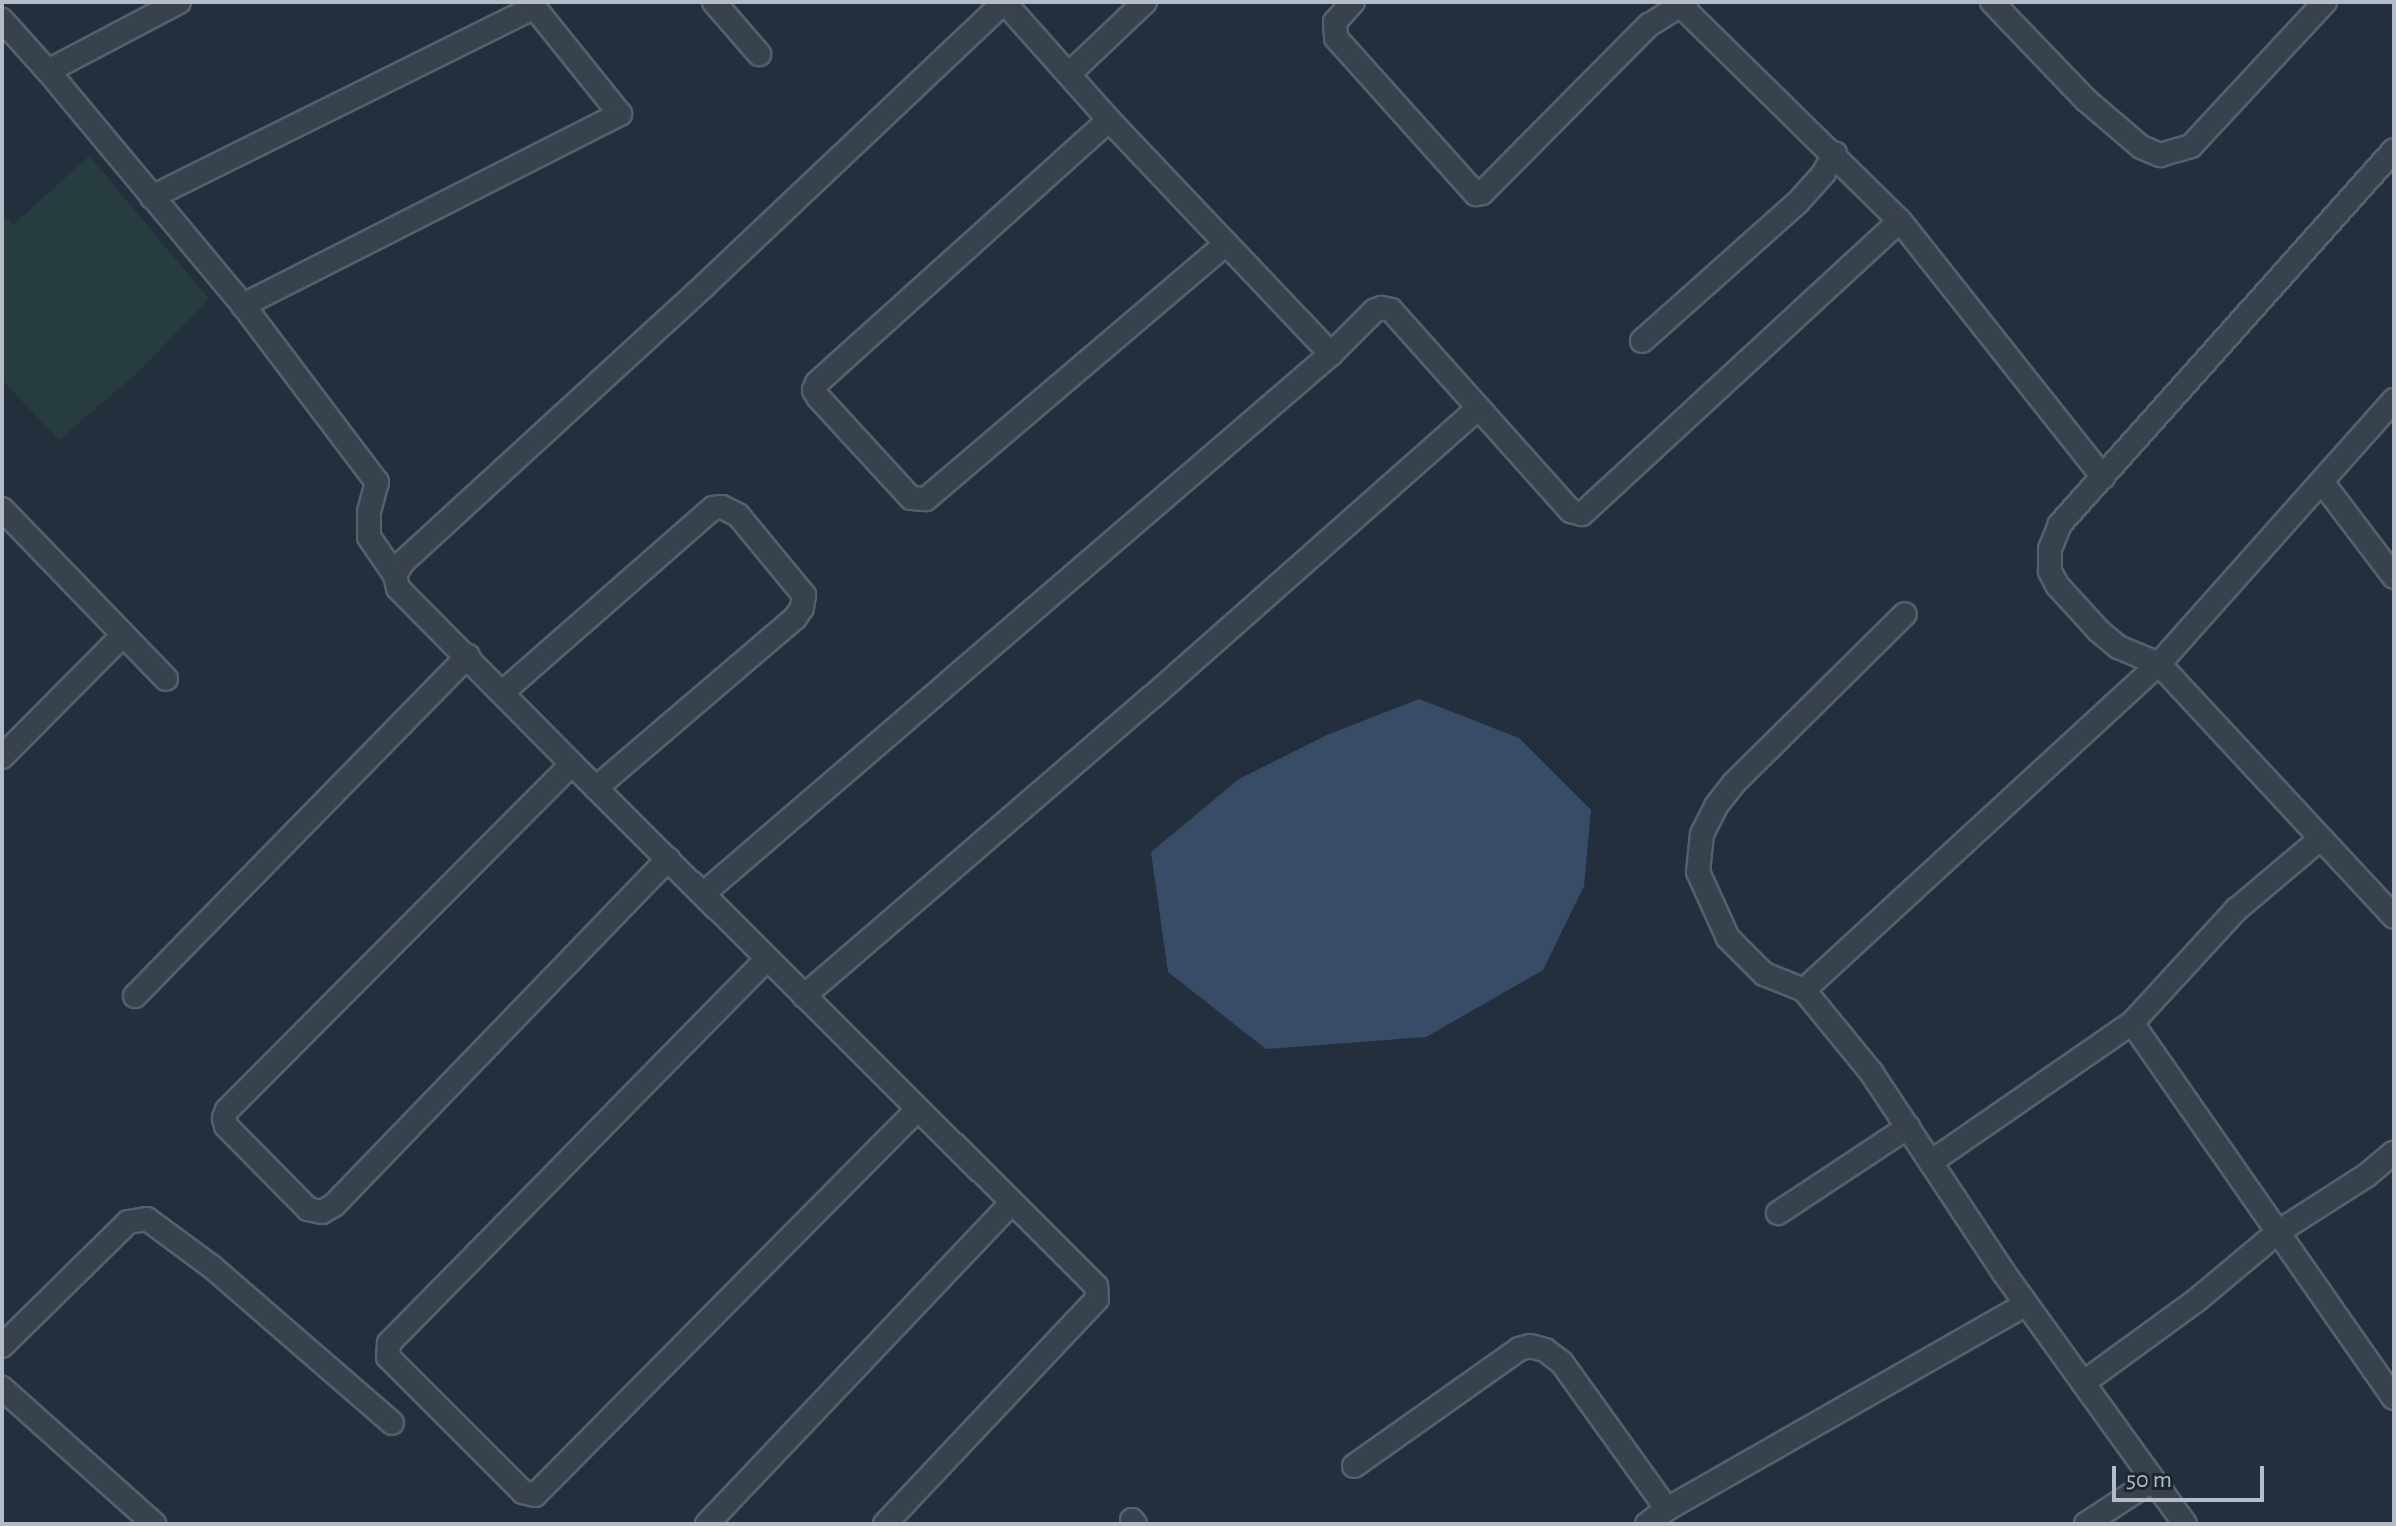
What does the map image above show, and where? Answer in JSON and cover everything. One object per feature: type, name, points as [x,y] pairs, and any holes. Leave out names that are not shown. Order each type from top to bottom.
[{"type":"street","points":[[48,71],[179,2]]},
{"type":"street","points":[[714,2],[759,54]]},
{"type":"street","points":[[395,575],[403,562],[704,286],[1004,2],[1109,120],[1331,354]]},
{"type":"street","points":[[1069,74],[1145,2]]},
{"type":"street","points":[[1353,2],[1335,22],[1336,38],[1476,194],[1482,193],[1649,25],[1681,3],[1900,221],[2103,477]]},
{"type":"street","points":[[1992,2],[2086,100],[2141,147],[2160,155],[2191,146],[2325,2]]},
{"type":"street","points":[[152,197],[534,7],[620,114],[243,305]]},
{"type":"street","points":[[2,20],[243,305],[377,482],[369,512],[369,537],[395,575],[398,588],[1096,1286],[1097,1299],[885,1524]]},
{"type":"street","points":[[1109,120],[817,383],[814,390],[818,397],[911,498],[926,499],[1226,244]]},
{"type":"street","points":[[2394,150],[2060,524],[2050,549],[2050,571],[2057,585],[2099,631],[2118,647],[2159,664],[2394,917]]},
{"type":"street","points":[[1642,341],[1798,202],[1823,174],[1835,153]]},
{"type":"street","points":[[703,894],[1331,354],[1374,311],[1381,308],[1391,310],[1571,511],[1582,514],[1592,509],[1900,221]]},
{"type":"street","points":[[1804,990],[2159,664],[2394,400]]},
{"type":"street","points":[[804,996],[1152,697],[1479,408]]},
{"type":"street","points":[[2322,482],[2394,577]]},
{"type":"street","points":[[504,691],[713,508],[722,507],[738,515],[804,595],[802,608],[795,618],[596,788]]},
{"type":"street","points":[[2,509],[166,679]]},
{"type":"street","points":[[1905,614],[1734,783],[1716,806],[1702,834],[1698,872],[1728,938],[1764,974],[1804,990],[1871,1072],[2026,1304],[2185,1524]]},
{"type":"street","points":[[2,757],[123,635]]},
{"type":"street","points":[[135,996],[468,656]]},
{"type":"street","points":[[572,764],[227,1110],[226,1126],[308,1209],[322,1212],[334,1205],[668,859]]},
{"type":"street","points":[[1931,1162],[2132,1023],[2237,909],[2320,839]]},
{"type":"street","points":[[767,959],[389,1343],[388,1357],[523,1492],[535,1495],[917,1110]]},
{"type":"street","points":[[2132,1023],[2394,1398]]},
{"type":"street","points":[[1778,1213],[1908,1127]]},
{"type":"street","points":[[2083,1383],[2198,1299],[2278,1232],[2367,1175],[2394,1152]]},
{"type":"street","points":[[707,1524],[1011,1204]]},
{"type":"street","points":[[2,1346],[128,1222],[136,1218],[147,1219],[212,1267],[392,1423]]},
{"type":"street","points":[[1647,1524],[1667,1509],[2026,1304]]},
{"type":"street","points":[[1354,1466],[1519,1349],[1530,1346],[1545,1350],[1562,1363],[1667,1509]]},
{"type":"street","points":[[2,1388],[154,1524]]},
{"type":"street","points":[[2086,1524],[2153,1480]]},
{"type":"green space","points":[[89,156],[209,299],[136,374],[59,440],[2,380],[2,214],[13,225]]},
{"type":"water","points":[[1419,699],[1519,738],[1591,810],[1584,886],[1543,970],[1426,1037],[1266,1049],[1168,972],[1151,852],[1239,779],[1327,735]]}]
